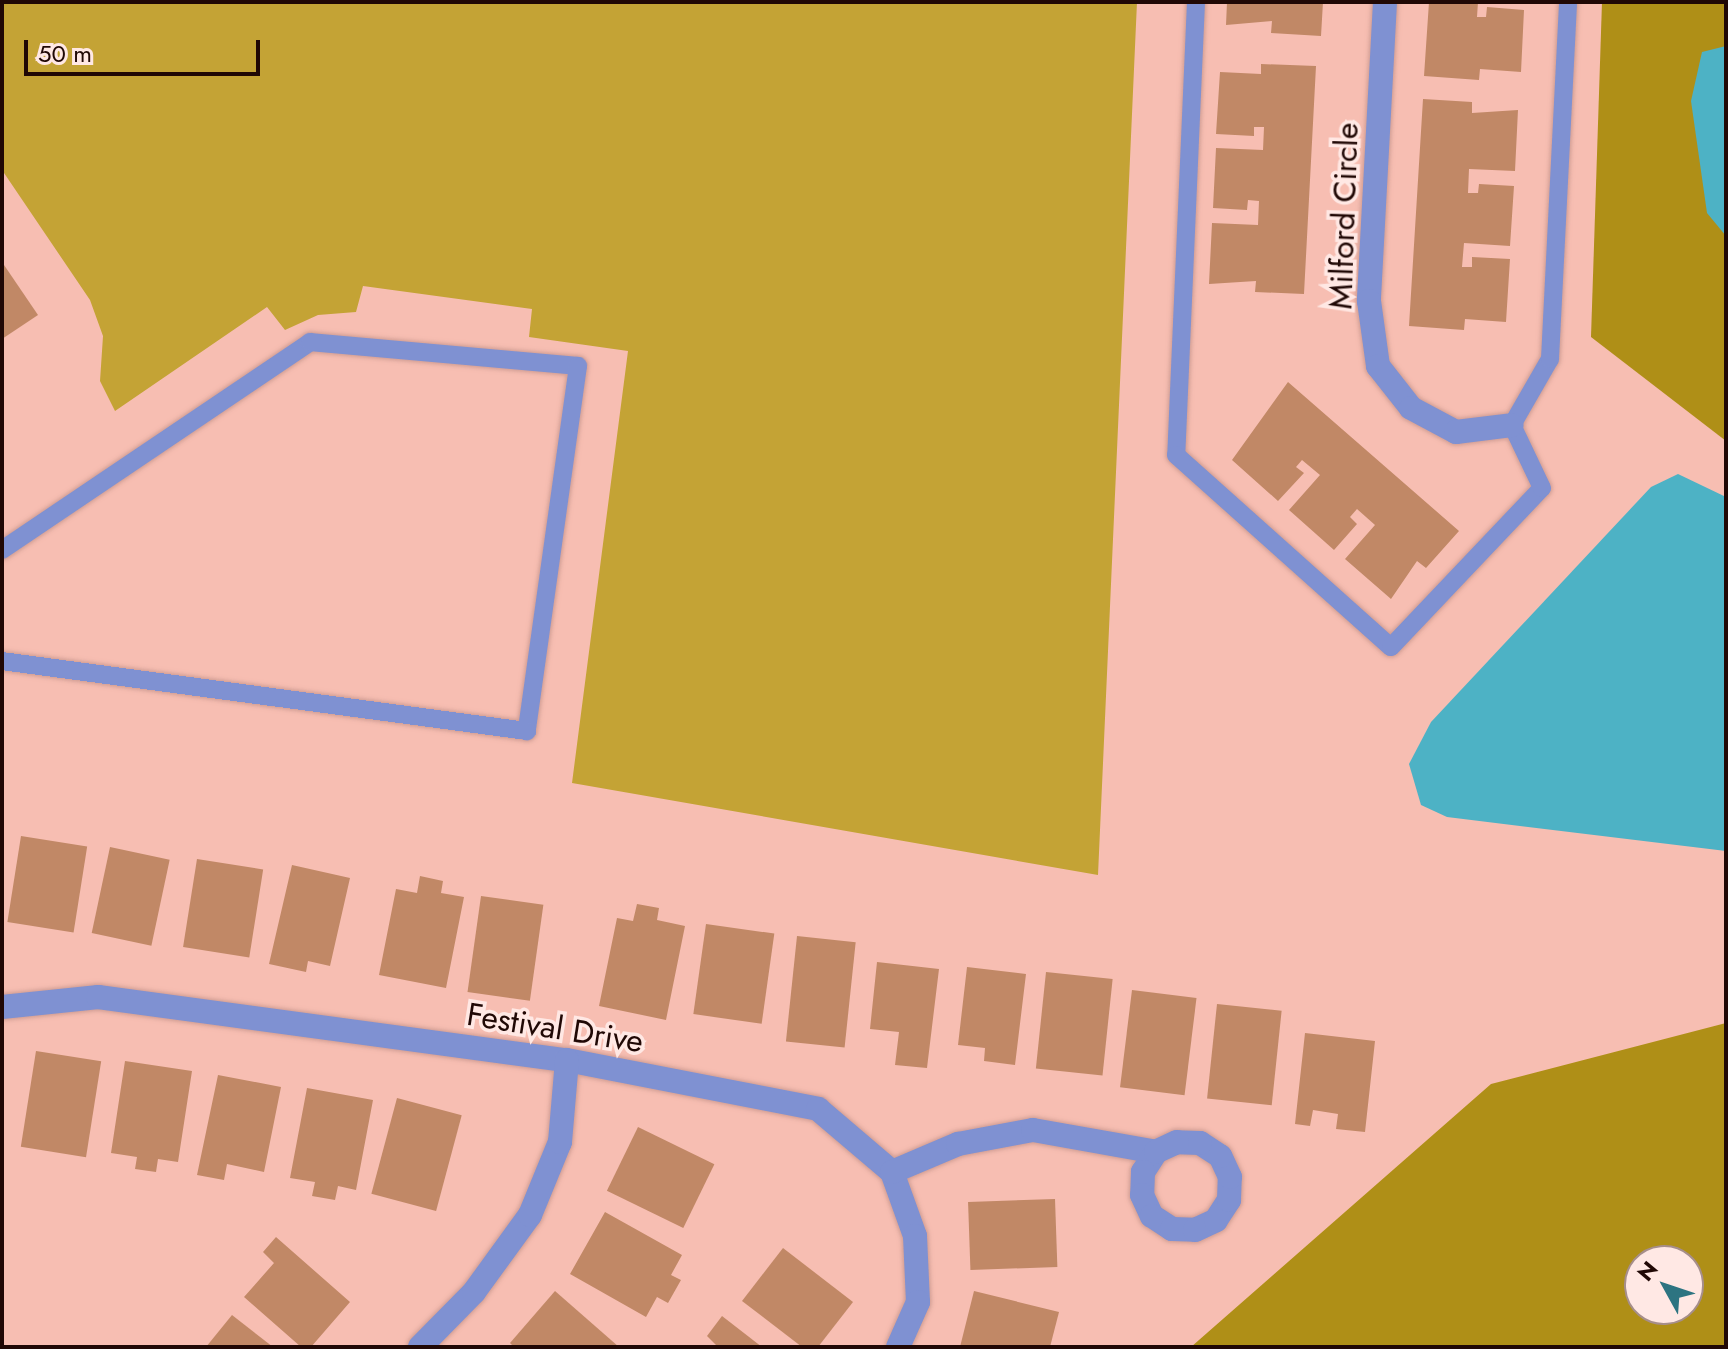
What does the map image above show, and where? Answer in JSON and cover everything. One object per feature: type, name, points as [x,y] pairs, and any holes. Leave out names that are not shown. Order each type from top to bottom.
[{"type":"street","name":"Milford Circle","points":[[1385,2],[1369,301],[1378,366],[1411,408],[1456,432],[1512,425]]},
{"type":"street","name":"Festival Drive","points":[[2,1007],[98,997],[567,1060],[818,1109],[892,1172],[915,1236],[918,1302],[898,1347]]},
{"type":"street","points":[[420,1347],[474,1292],[530,1215],[560,1142],[567,1060]]},
{"type":"street","points":[[892,1172],[958,1144],[1033,1130],[1156,1152]]},
{"type":"lane","points":[[1196,2],[1176,455],[1391,647],[1542,488],[1512,425],[1550,359],[1568,2]]},
{"type":"lane","points":[[2,550],[310,342],[578,366],[527,731],[2,661]]},
{"type":"shaded area","points":[[2,2],[1137,2],[1098,875],[572,783],[628,351],[529,337],[532,309],[363,286],[356,312],[318,315],[285,330],[267,307],[115,411],[100,381],[103,336],[90,300],[2,170]]},
{"type":"shaded area","points":[[1602,2],[1726,2],[1726,441],[1591,337]]},
{"type":"shaded area","points":[[1726,1023],[1726,1347],[1191,1347],[1491,1084]]},
{"type":"water","points":[[1726,46],[1726,236],[1707,213],[1691,101],[1702,52]]},
{"type":"water","points":[[1678,474],[1726,497],[1726,851],[1447,817],[1421,805],[1409,764],[1431,722],[1651,487]]},
{"type":"building","points":[[1227,2],[1323,2],[1321,36],[1271,33],[1272,21],[1226,25]]},
{"type":"building","points":[[1429,2],[1478,2],[1477,17],[1486,17],[1487,7],[1524,10],[1521,72],[1480,69],[1479,80],[1424,76]]},
{"type":"building","points":[[1261,64],[1316,66],[1304,294],[1255,292],[1256,281],[1209,284],[1212,223],[1258,225],[1259,201],[1248,200],[1247,210],[1213,208],[1216,148],[1263,150],[1264,127],[1254,127],[1254,136],[1216,134],[1220,72],[1261,74]]},
{"type":"building","points":[[1423,99],[1472,102],[1472,113],[1518,110],[1515,171],[1469,169],[1468,193],[1478,193],[1479,184],[1514,186],[1510,246],[1464,243],[1462,267],[1472,267],[1472,257],[1510,259],[1506,322],[1465,319],[1464,330],[1409,326]]},
{"type":"building","points":[[2,262],[38,315],[2,339]]},
{"type":"building","points":[[1288,382],[1459,531],[1426,568],[1417,561],[1391,599],[1345,559],[1375,525],[1357,509],[1350,517],[1357,524],[1334,550],[1289,510],[1320,475],[1302,460],[1296,467],[1304,473],[1278,501],[1232,460]]},
{"type":"building","points":[[21,836],[87,846],[74,932],[7,922]]},
{"type":"building","points":[[110,847],[170,860],[151,946],[92,933]]},
{"type":"building","points":[[197,859],[263,869],[249,957],[183,947]]},
{"type":"building","points":[[292,865],[350,878],[330,966],[308,961],[306,972],[269,964]]},
{"type":"building","points":[[420,876],[443,881],[441,893],[464,897],[446,988],[379,975],[396,889],[417,893]]},
{"type":"building","points":[[481,896],[543,905],[530,1001],[468,992]]},
{"type":"building","points":[[637,904],[659,908],[657,920],[685,926],[666,1020],[599,1006],[617,918],[633,921]]},
{"type":"building","points":[[706,924],[774,934],[762,1024],[693,1014]]},
{"type":"building","points":[[797,936],[856,942],[845,1048],[786,1041]]},
{"type":"building","points":[[877,962],[939,969],[927,1068],[895,1065],[899,1032],[870,1029]]},
{"type":"building","points":[[967,967],[1026,974],[1015,1065],[984,1061],[985,1048],[958,1045]]},
{"type":"building","points":[[1046,972],[1113,979],[1102,1075],[1036,1068]]},
{"type":"building","points":[[1132,990],[1197,998],[1185,1095],[1120,1087]]},
{"type":"building","points":[[1217,1004],[1282,1011],[1272,1105],[1207,1098]]},
{"type":"building","points":[[1305,1033],[1375,1041],[1365,1132],[1336,1129],[1338,1114],[1313,1110],[1310,1126],[1295,1124]]},
{"type":"building","points":[[36,1051],[101,1061],[86,1157],[21,1147]]},
{"type":"building","points":[[125,1061],[192,1071],[178,1162],[158,1159],[156,1172],[135,1169],[137,1157],[111,1153]]},
{"type":"building","points":[[218,1075],[281,1087],[264,1172],[227,1164],[224,1180],[197,1175]]},
{"type":"building","points":[[307,1088],[373,1100],[356,1190],[338,1186],[335,1200],[312,1196],[315,1182],[290,1178]]},
{"type":"building","points":[[397,1098],[462,1115],[436,1211],[371,1194]]},
{"type":"building","points":[[638,1127],[714,1164],[683,1228],[607,1191]]},
{"type":"building","points":[[1055,1199],[1057,1267],[970,1270],[968,1202]]},
{"type":"building","points":[[605,1212],[682,1255],[671,1275],[681,1280],[668,1303],[657,1297],[646,1317],[570,1274]]},
{"type":"building","points":[[276,1237],[350,1302],[311,1347],[301,1347],[244,1297],[274,1263],[263,1252]]},
{"type":"building","points":[[783,1248],[853,1302],[818,1347],[802,1347],[742,1301]]},
{"type":"building","points":[[555,1291],[619,1347],[514,1347],[510,1343]]},
{"type":"building","points":[[974,1291],[1059,1312],[1050,1347],[960,1347]]},
{"type":"building","points":[[232,1315],[273,1347],[206,1347]]},
{"type":"building","points":[[722,1316],[762,1347],[718,1347],[707,1336]]}]
